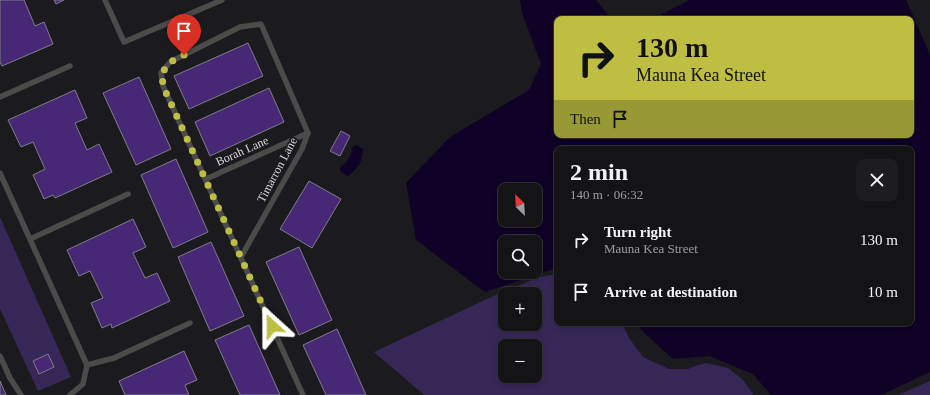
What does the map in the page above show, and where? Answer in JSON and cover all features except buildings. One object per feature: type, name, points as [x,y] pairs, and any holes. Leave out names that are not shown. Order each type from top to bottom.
[{"type":"lane","points":[[105,0],[124,42],[222,0]]},
{"type":"lane","name":"Timarron Lane","points":[[206,179],[163,86],[162,73],[170,62],[240,27],[261,24],[308,132],[302,149],[241,257]]},
{"type":"lane","points":[[0,97],[70,66]]},
{"type":"lane","name":"Borah Lane","points":[[206,179],[308,132]]},
{"type":"lane","points":[[0,173],[87,365],[83,384],[70,395]]},
{"type":"lane","points":[[206,179],[303,395]]},
{"type":"lane","points":[[30,239],[128,194]]},
{"type":"lane","points":[[87,365],[114,358],[190,323]]},
{"type":"lane","points":[[0,356],[10,378],[21,395]]},
{"type":"shaded area","points":[[520,0],[596,0],[610,16],[554,16],[554,138],[914,138],[914,18],[930,55],[930,372],[881,395],[771,395],[753,374],[709,356],[673,359],[642,331],[639,326],[914,326],[914,146],[554,146],[554,269],[542,273],[542,235],[498,235],[498,279],[524,279],[485,292],[416,240],[406,183],[450,137],[529,90],[541,64],[522,13]]},
{"type":"shaded area","points":[[690,0],[906,0],[913,16],[658,16]]},
{"type":"shaded area","points":[[357,145],[363,149],[362,158],[355,170],[348,176],[341,172],[340,168],[351,153],[353,146]]},
{"type":"shaded area","points":[[0,217],[71,377],[38,391],[0,309]]},
{"type":"shaded area","points":[[554,274],[554,326],[623,326],[629,338],[643,357],[669,369],[688,369],[706,363],[728,368],[743,380],[754,395],[424,395],[374,352],[498,294],[498,331],[542,331],[542,287],[515,287],[534,279],[542,279],[542,276]]},
{"type":"shaded area","points":[[930,381],[930,395],[898,395]]},
{"type":"route","points":[[184,55],[170,62],[162,73],[163,86],[272,326]]}]
